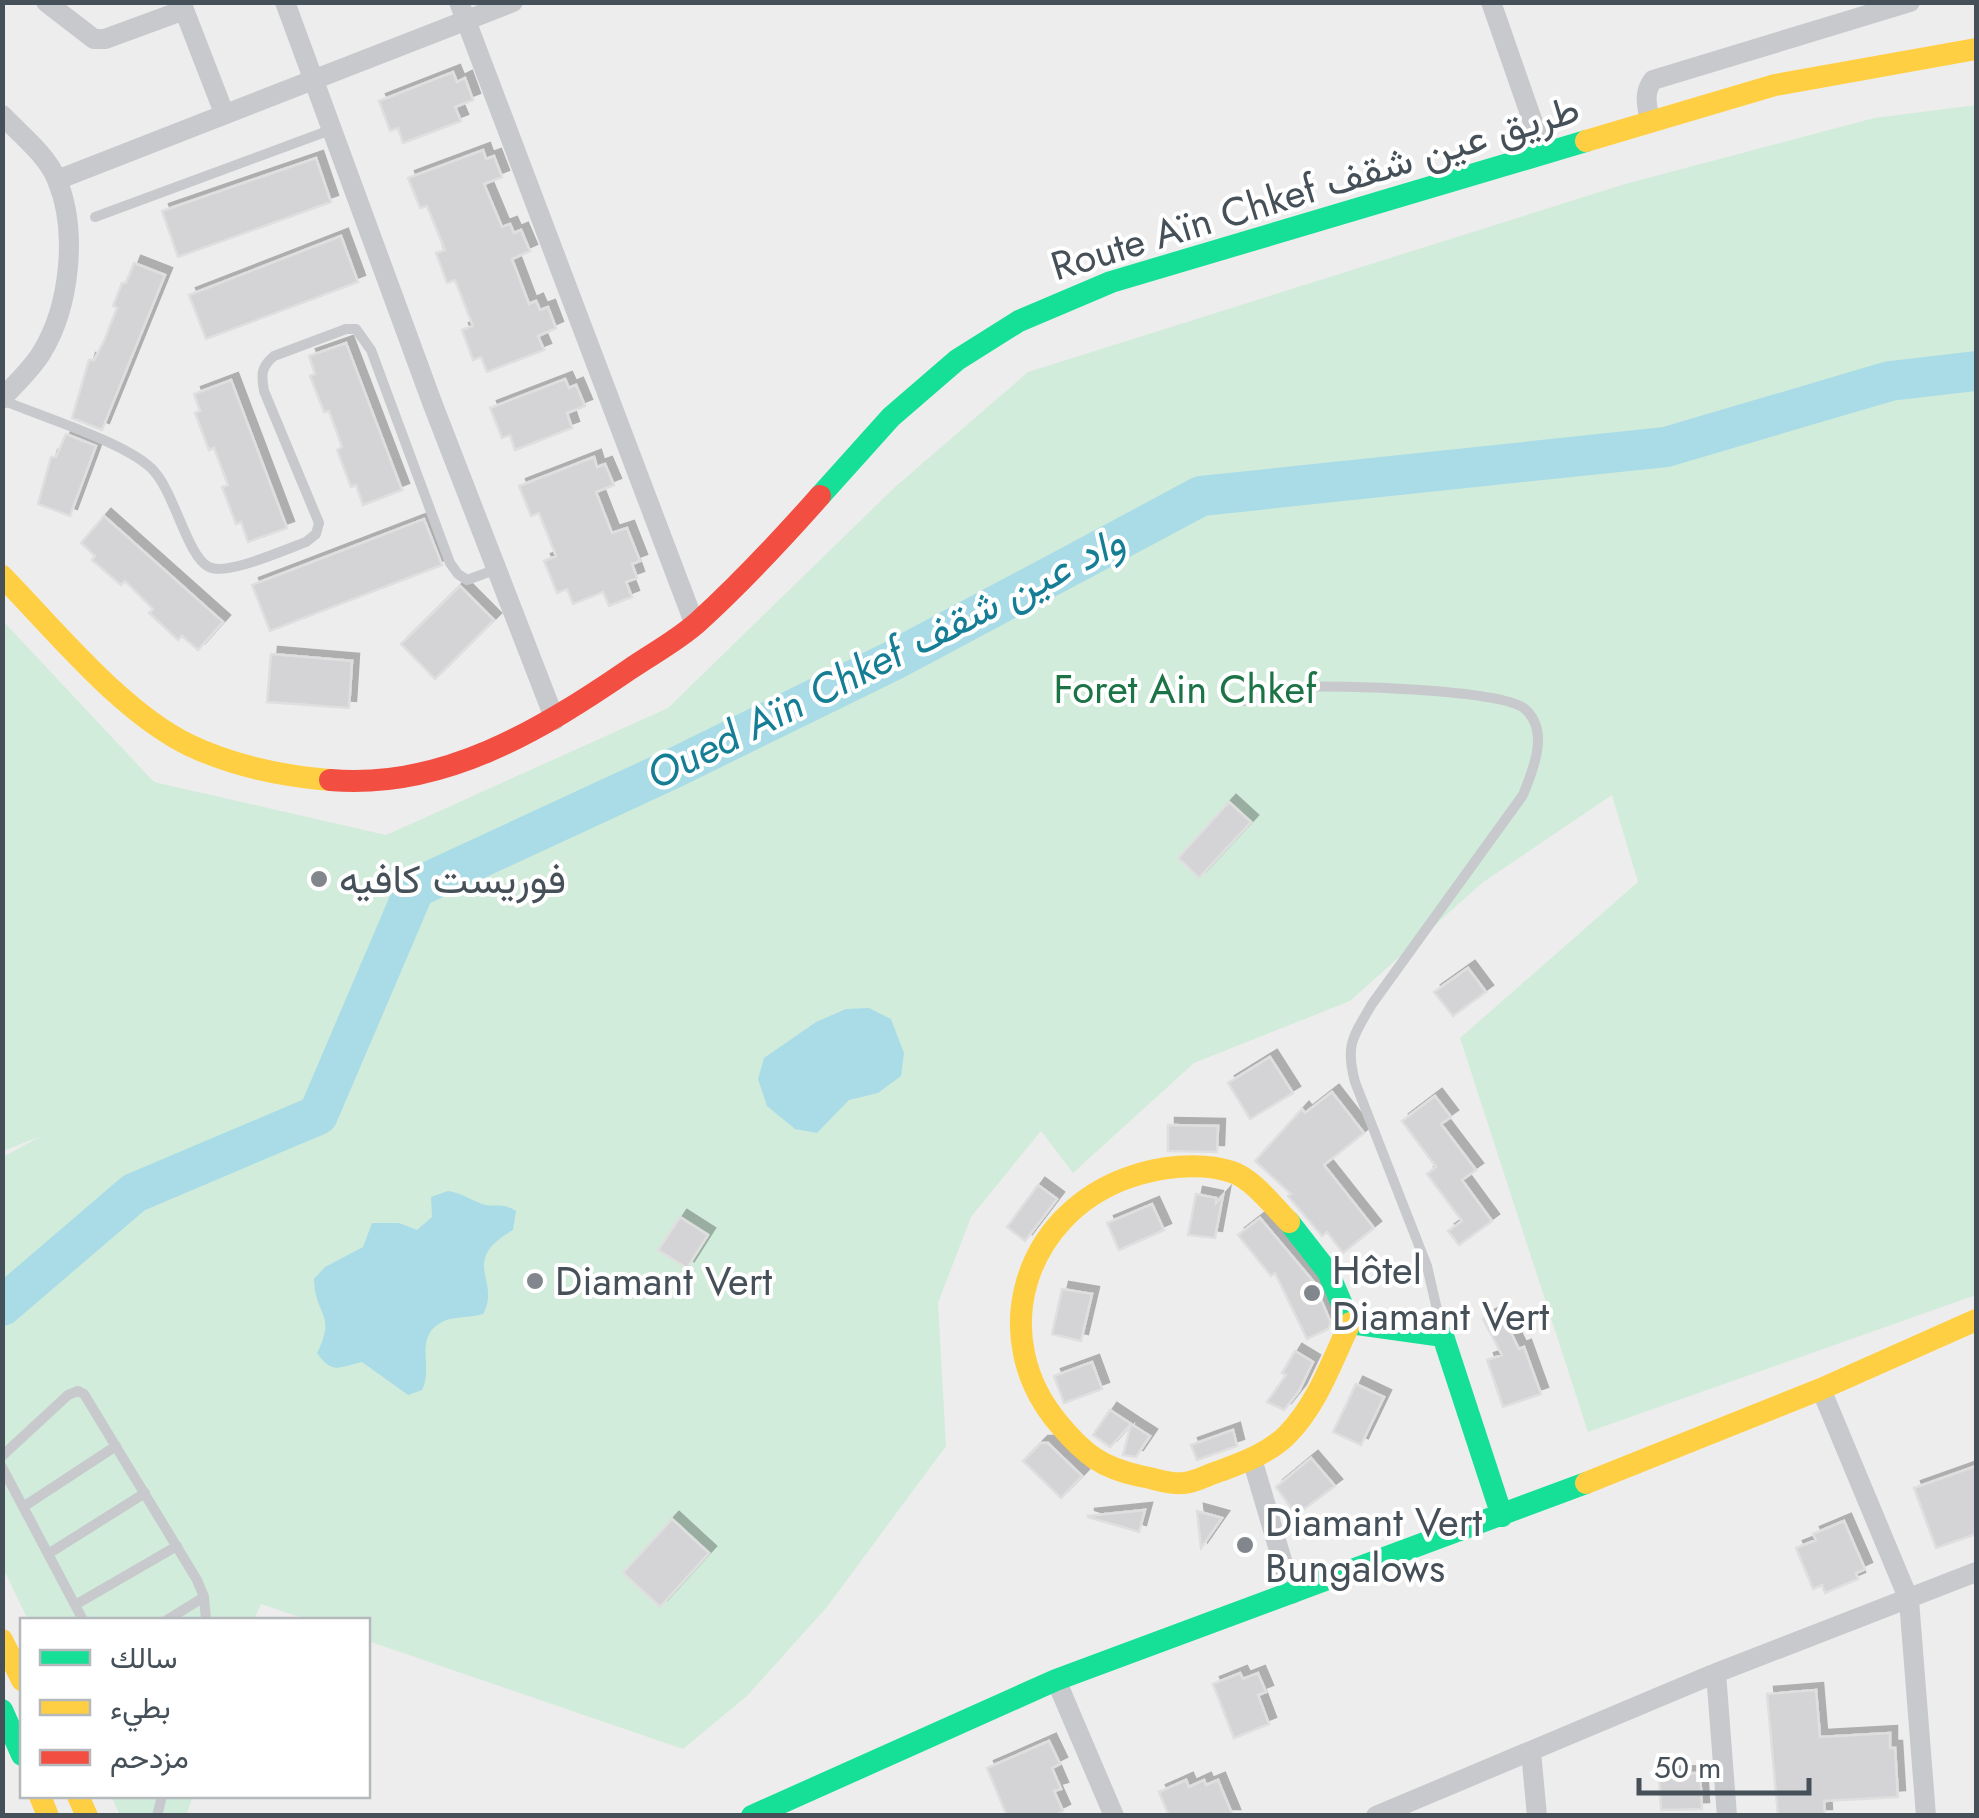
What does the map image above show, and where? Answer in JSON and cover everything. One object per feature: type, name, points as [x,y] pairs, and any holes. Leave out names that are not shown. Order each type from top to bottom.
[{"type":"main road","name":"Route Aïn Chkef طريق عين شقف","points":[[2,576],[123,699],[187,744],[241,764],[306,778],[364,783],[411,778],[456,764],[555,720],[695,626],[770,552],[892,417],[958,360],[1019,321],[1111,282],[1200,254],[1775,84],[1976,49]]},
{"type":"main road","points":[[1196,1168],[1234,1172],[1293,1226],[1328,1272],[1350,1323],[1314,1400],[1286,1436],[1252,1459],[1182,1484],[1111,1470],[1075,1443],[1047,1410],[1025,1368],[1020,1326],[1028,1276],[1042,1246],[1070,1210],[1102,1187],[1149,1170],[1196,1168]]},
{"type":"main road","points":[[752,1816],[1056,1680],[1502,1516],[1821,1389],[1976,1320]]},
{"type":"main road","points":[[1350,1323],[1443,1336],[1502,1516]]},
{"type":"main road","points":[[2,1640],[20,1676]]},
{"type":"main road","points":[[2,1710],[20,1750]]},
{"type":"street","points":[[46,2],[94,38],[105,38],[183,6],[224,113]]},
{"type":"street","points":[[286,2],[555,720]]},
{"type":"street","points":[[58,180],[316,79],[462,11],[512,2]]},
{"type":"street","points":[[1491,2],[1544,154]]},
{"type":"street","points":[[1650,122],[1646,98],[1653,80],[1910,2]]},
{"type":"street","points":[[462,11],[695,626]]},
{"type":"street","points":[[2,115],[50,166],[58,180],[68,232],[63,301],[42,352],[2,400]]},
{"type":"street","points":[[1821,1389],[1910,1600],[1926,1816]]},
{"type":"street","points":[[1252,1459],[1292,1594]]},
{"type":"street","points":[[1376,1816],[1716,1673],[1976,1572]]},
{"type":"street","points":[[1716,1673],[1727,1816]]},
{"type":"street","points":[[1056,1680],[1114,1816]]},
{"type":"street","points":[[1531,1752],[1537,1816]]},
{"type":"lane","points":[[95,217],[334,129]]},
{"type":"lane","points":[[2,400],[137,456],[165,485],[198,557],[209,568],[224,570],[306,542],[316,534],[319,523],[264,390],[264,364],[274,356],[346,329],[356,329],[371,350],[450,562],[467,580],[497,570]]},
{"type":"lane","points":[[1245,700],[1294,686],[1501,697],[1526,710],[1538,732],[1536,764],[1522,795],[1372,1004],[1353,1036],[1349,1057],[1427,1266],[1443,1336]]},
{"type":"lane","points":[[2,1456],[68,1395],[78,1391],[84,1394],[178,1546],[204,1598],[206,1618]]},
{"type":"lane","points":[[24,1507],[116,1446]]},
{"type":"lane","points":[[2,1467],[83,1618]]},
{"type":"lane","points":[[48,1554],[145,1493]]},
{"type":"lane","points":[[76,1606],[178,1546]]},
{"type":"lane","points":[[170,1618],[204,1598]]},
{"type":"green space","name":"Foret Ain Chkef","points":[[1976,105],[1976,1295],[1588,1432],[1460,1038],[1638,882],[1612,795],[1482,883],[1350,1001],[1194,1063],[1073,1173],[1041,1131],[971,1217],[938,1303],[946,1446],[827,1607],[747,1696],[683,1749],[370,1642],[370,1618],[302,1618],[261,1604],[255,1618],[27,1618],[3,1568],[3,1157],[39,1137],[3,1151],[3,621],[154,782],[386,835],[668,708],[895,487],[1028,372],[1625,184],[1874,118]]},
{"type":"green space","points":[[112,1798],[192,1798],[186,1816],[120,1815]]},
{"type":"water","points":[[869,1008],[891,1019],[904,1053],[901,1076],[878,1093],[849,1100],[817,1133],[795,1129],[767,1106],[758,1079],[764,1058],[816,1022],[846,1009]]},
{"type":"water","points":[[448,1191],[516,1211],[513,1230],[497,1241],[484,1262],[488,1291],[483,1314],[446,1320],[433,1328],[426,1344],[422,1390],[408,1395],[362,1362],[337,1368],[327,1364],[317,1353],[325,1322],[314,1279],[325,1267],[363,1247],[372,1223],[399,1223],[417,1230],[432,1217],[431,1197]]},
{"type":"building","points":[[453,72],[457,82],[465,78],[473,100],[455,107],[461,121],[403,143],[398,128],[390,131],[379,101]]},
{"type":"building","points":[[483,150],[486,159],[494,156],[502,177],[484,184],[502,227],[510,224],[514,233],[521,230],[530,251],[512,259],[529,304],[536,301],[540,310],[548,307],[556,328],[538,336],[544,350],[487,372],[481,357],[473,360],[462,330],[473,326],[455,280],[447,283],[436,253],[445,250],[427,206],[420,208],[408,178]]},
{"type":"building","points":[[316,158],[331,202],[178,257],[162,211]]},
{"type":"building","points":[[341,236],[358,282],[206,339],[189,295]]},
{"type":"building","points":[[134,263],[165,275],[102,430],[72,418],[89,360],[94,360],[104,341],[117,308],[113,306]]},
{"type":"building","points":[[346,343],[402,490],[363,505],[356,485],[351,487],[337,450],[342,447],[329,411],[324,412],[310,376],[315,374],[309,356]]},
{"type":"building","points":[[565,379],[569,388],[576,385],[585,406],[567,413],[572,428],[515,450],[510,435],[502,438],[490,408]]},
{"type":"building","points":[[231,380],[287,528],[248,542],[241,522],[236,524],[222,487],[228,485],[214,448],[209,450],[195,413],[200,411],[194,394]]},
{"type":"building","points":[[66,434],[96,446],[70,516],[38,504],[51,457],[56,457]]},
{"type":"building","points":[[594,457],[597,467],[605,464],[614,485],[596,492],[612,533],[627,528],[640,561],[632,564],[637,578],[626,582],[632,597],[609,606],[603,592],[573,604],[567,589],[557,593],[544,561],[556,556],[539,513],[531,516],[519,486]]},
{"type":"building","points":[[104,516],[223,622],[198,650],[182,636],[178,640],[149,613],[153,609],[125,581],[121,585],[92,560],[95,556],[81,543]]},
{"type":"building","points":[[424,519],[442,565],[270,631],[252,585]]},
{"type":"building","points":[[460,586],[494,620],[435,679],[401,644]]},
{"type":"building","points":[[271,654],[352,661],[349,708],[267,702]]},
{"type":"building","points":[[1229,802],[1251,822],[1199,878],[1178,858]]},
{"type":"building","points":[[1468,968],[1486,992],[1453,1016],[1434,992]]},
{"type":"building","points":[[1270,1057],[1293,1093],[1250,1119],[1228,1083]]},
{"type":"building","points":[[1332,1092],[1364,1133],[1324,1165],[1374,1228],[1343,1253],[1327,1232],[1322,1236],[1288,1196],[1291,1194],[1255,1161],[1302,1109],[1305,1113]]},
{"type":"building","points":[[1435,1096],[1451,1117],[1441,1124],[1476,1170],[1462,1180],[1492,1221],[1459,1245],[1448,1231],[1462,1221],[1427,1174],[1436,1167],[1402,1121]]},
{"type":"building","points":[[1168,1125],[1218,1126],[1217,1152],[1168,1151]]},
{"type":"building","points":[[1038,1185],[1057,1199],[1025,1241],[1007,1227]]},
{"type":"building","points":[[1196,1194],[1216,1198],[1216,1203],[1223,1195],[1215,1238],[1188,1235]]},
{"type":"building","points":[[1152,1204],[1164,1230],[1119,1250],[1107,1223]]},
{"type":"building","points":[[680,1217],[708,1235],[687,1268],[658,1250]]},
{"type":"building","points":[[1260,1218],[1313,1281],[1331,1323],[1328,1329],[1307,1339],[1275,1273],[1271,1276],[1238,1235]]},
{"type":"building","points":[[1062,1289],[1092,1294],[1081,1341],[1052,1334]]},
{"type":"building","points":[[1500,1311],[1519,1349],[1524,1347],[1541,1394],[1503,1407],[1487,1360],[1502,1355],[1483,1319]]},
{"type":"building","points":[[1295,1351],[1313,1362],[1299,1391],[1284,1410],[1267,1402],[1286,1375],[1282,1373]]},
{"type":"building","points":[[1092,1362],[1102,1389],[1064,1403],[1054,1376]]},
{"type":"building","points":[[1356,1384],[1384,1397],[1361,1445],[1333,1432]]},
{"type":"building","points":[[1110,1410],[1131,1424],[1110,1447],[1093,1435]]},
{"type":"building","points":[[1131,1424],[1150,1436],[1136,1457],[1123,1455]]},
{"type":"building","points":[[1233,1430],[1237,1446],[1197,1460],[1191,1445]]},
{"type":"building","points":[[1041,1443],[1048,1443],[1082,1476],[1061,1498],[1023,1461]]},
{"type":"building","points":[[1311,1458],[1335,1486],[1296,1515],[1276,1487]]},
{"type":"building","points":[[1976,1466],[1976,1534],[1936,1548],[1914,1488]]},
{"type":"building","points":[[1145,1510],[1139,1532],[1088,1517],[1088,1516]]},
{"type":"building","points":[[1197,1511],[1222,1518],[1201,1548]]},
{"type":"building","points":[[672,1519],[709,1553],[660,1607],[623,1573]]},
{"type":"building","points":[[1844,1521],[1865,1569],[1856,1573],[1858,1579],[1825,1593],[1822,1585],[1813,1589],[1796,1548],[1816,1540],[1813,1534]]},
{"type":"building","points":[[1240,1673],[1243,1679],[1258,1673],[1266,1692],[1258,1695],[1269,1724],[1234,1738],[1213,1684]]},
{"type":"building","points":[[1816,1690],[1820,1737],[1890,1733],[1890,1748],[1895,1748],[1898,1797],[1824,1801],[1825,1816],[1778,1816],[1767,1694]]},
{"type":"building","points":[[1049,1741],[1060,1764],[1052,1768],[1061,1789],[1054,1791],[1063,1811],[1053,1816],[1007,1816],[987,1768]]},
{"type":"building","points":[[1700,1773],[1702,1809],[1661,1810],[1659,1774]]},
{"type":"building","points":[[1186,1780],[1189,1787],[1204,1780],[1206,1785],[1218,1780],[1233,1816],[1169,1816],[1159,1792]]},
{"type":"waterway","name":"Oued Aïn Chkef واد عين شقف","points":[[2,1306],[134,1193],[318,1115],[415,888],[894,660],[1201,496],[1666,447],[1890,381],[1976,371]]},
{"type":"traffic: fast","points":[[820,496],[891,417],[957,360],[1019,321],[1111,282],[1586,141]]},
{"type":"traffic: fast","points":[[1289,1222],[1328,1272],[1350,1323],[1443,1336],[1502,1516]]},
{"type":"traffic: fast","points":[[752,1816],[1056,1680],[1586,1483]]},
{"type":"traffic: fast","points":[[2,1710],[20,1750]]},
{"type":"traffic: slow","points":[[1586,141],[1775,85],[1976,49]]},
{"type":"traffic: slow","points":[[2,576],[114,691],[164,730],[189,745],[240,764],[330,780]]},
{"type":"traffic: slow","points":[[1289,1222],[1248,1181],[1232,1172],[1206,1167],[1152,1171],[1127,1178],[1091,1196],[1062,1220],[1041,1250],[1027,1283],[1021,1318],[1024,1355],[1037,1390],[1059,1424],[1095,1458],[1127,1473],[1168,1482],[1189,1482],[1256,1456],[1287,1435],[1315,1396],[1350,1323]]},
{"type":"traffic: slow","points":[[1586,1483],[1821,1389],[1976,1320]]},
{"type":"traffic: slow","points":[[2,1640],[20,1676]]},
{"type":"traffic: slow","points":[[41,1798],[48,1816]]},
{"type":"traffic: slow","points":[[79,1798],[87,1816]]},
{"type":"traffic: jam","points":[[330,780],[371,781],[412,775],[451,765],[525,734],[690,629],[746,576],[820,496]]},
{"type":"place","name":"فوريست كافيه","points":[[319,879]]},
{"type":"place","name":"Diamant Vert","points":[[535,1281]]},
{"type":"place","name":"Hôtel Diamant Vert","points":[[1312,1293]]},
{"type":"place","name":"Diamant Vert Bungalows","points":[[1245,1545]]}]
